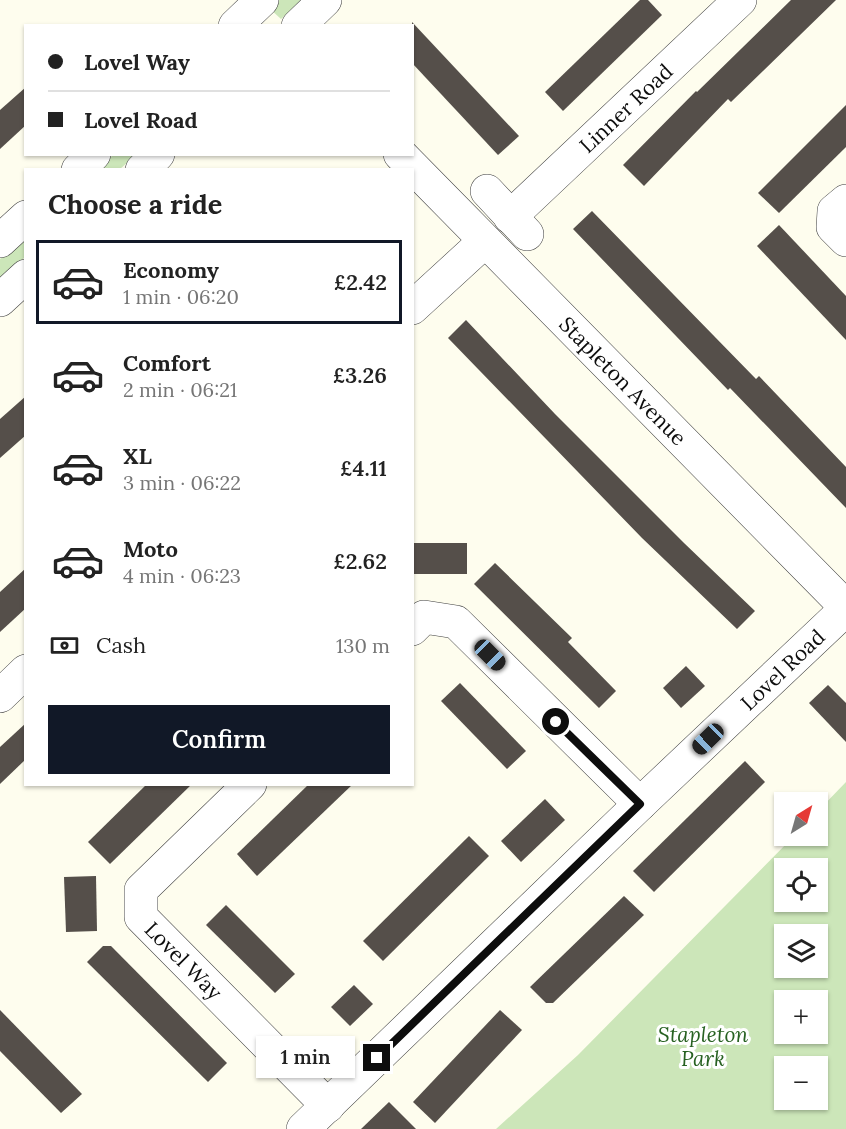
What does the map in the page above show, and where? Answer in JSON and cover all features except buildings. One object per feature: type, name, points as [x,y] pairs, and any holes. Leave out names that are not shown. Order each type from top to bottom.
[{"type":"street","points":[[237,24],[262,0]]},
{"type":"street","points":[[300,24],[325,0]]},
{"type":"street","name":"Linner Road","points":[[487,191],[519,225],[740,0]]},
{"type":"street","points":[[80,168],[92,156]]},
{"type":"street","points":[[144,168],[156,156]]},
{"type":"street","name":"Stapleton Avenue","points":[[402,156],[414,168]]},
{"type":"street","name":"Stapleton Avenue","points":[[414,168],[846,608]]},
{"type":"street","points":[[846,201],[834,211],[833,227],[846,240]]},
{"type":"street","points":[[0,241],[24,219]]},
{"type":"street","points":[[414,306],[485,241]]},
{"type":"street","points":[[0,300],[24,278]]},
{"type":"street","name":"Lovel Road","points":[[303,1129],[846,608]]},
{"type":"street","points":[[414,627],[424,617],[456,622],[640,804]]},
{"type":"street","points":[[0,696],[24,673]]},
{"type":"street","name":"Lovel Way","points":[[248,786],[141,890],[141,917],[327,1106]]},
{"type":"green space","points":[[278,0],[302,0],[281,19],[269,8]]},
{"type":"green space","points":[[112,156],[135,156],[121,168],[99,168]]},
{"type":"green space","points":[[24,237],[24,258],[0,281],[0,259]]},
{"type":"green space","name":"Stapleton Park","points":[[846,782],[846,1129],[496,1129],[578,1055],[784,846],[828,846],[828,801]]},
{"type":"route","points":[[377,1058],[640,804],[556,722]]}]
